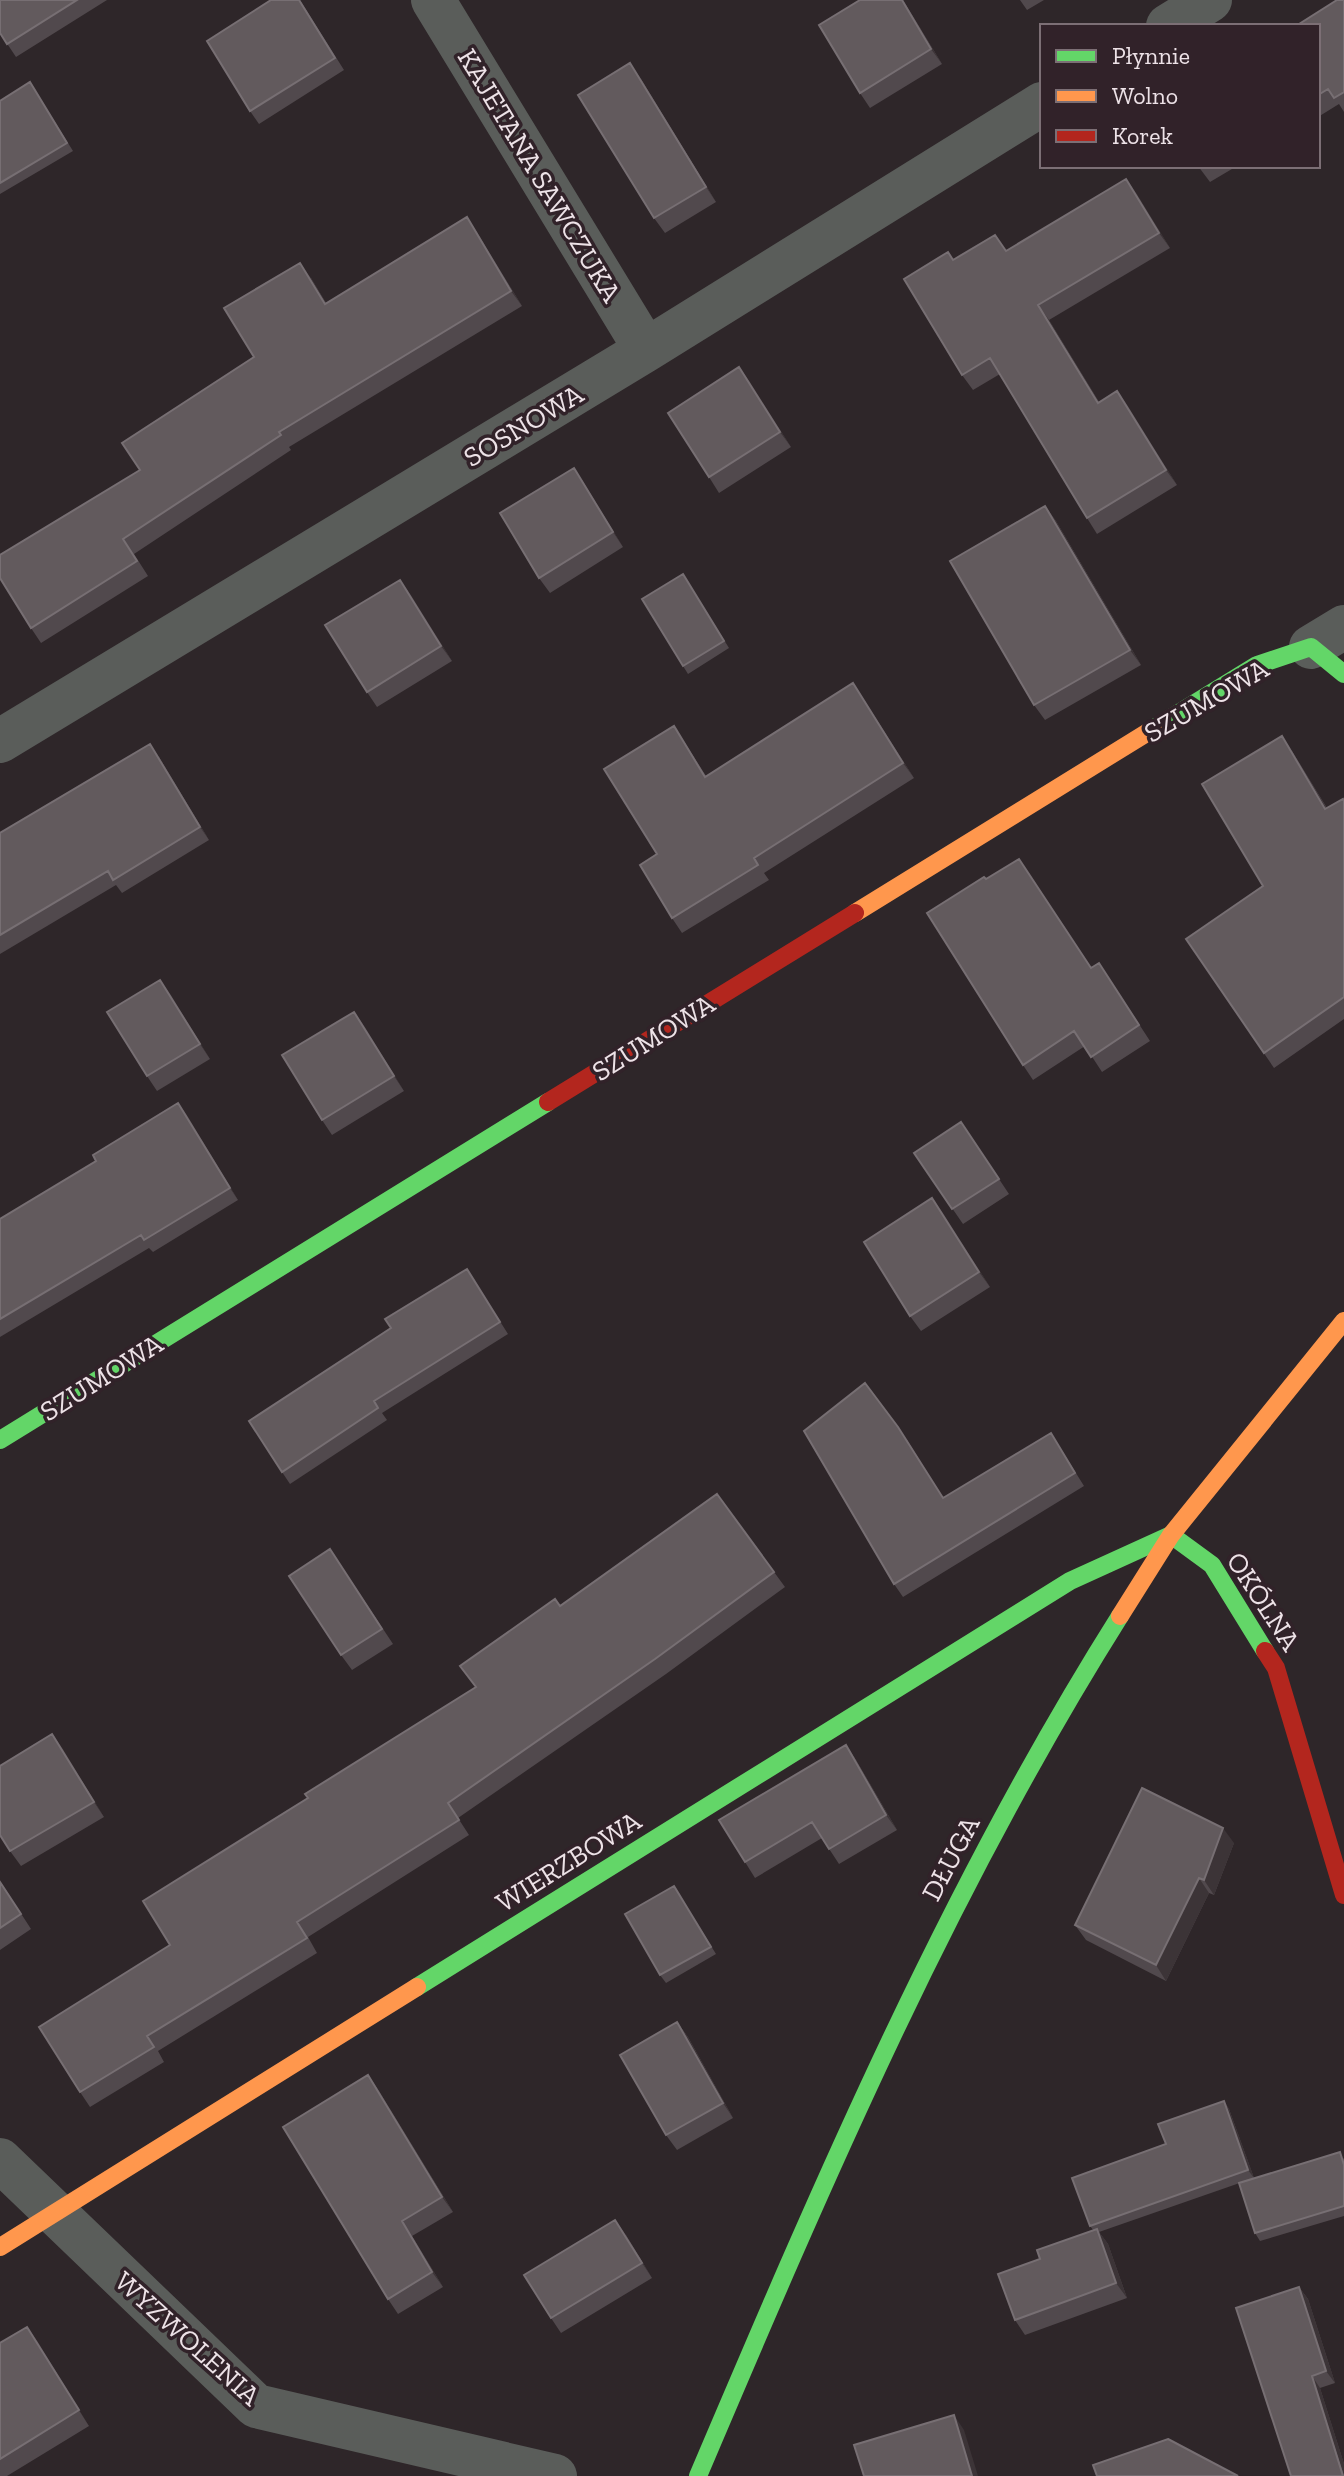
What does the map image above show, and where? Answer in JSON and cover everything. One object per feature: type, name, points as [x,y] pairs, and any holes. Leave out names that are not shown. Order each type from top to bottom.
[{"type":"street","name":"KAJETANA SAWCZUKA","points":[[433,0],[646,350]]},
{"type":"street","points":[[1171,24],[1210,0]]},
{"type":"street","name":"SOSNOWA","points":[[0,741],[646,350],[1040,105]]},
{"type":"street","name":"SZUMOWA","points":[[0,1440],[1257,665],[1333,649]]},
{"type":"street","name":"DŁUGA","points":[[698,2476],[818,2193],[960,1896],[1064,1705],[1171,1535],[1344,1321]]},
{"type":"street","name":"OKÓLNA","points":[[1171,1535],[1212,1565],[1276,1668],[1344,1895]]},
{"type":"street","name":"WIERZBOWA","points":[[0,2247],[1070,1581],[1171,1535]]},
{"type":"street","name":"WYZWOLENIA","points":[[0,2160],[256,2406],[555,2476]]},
{"type":"building","points":[[0,0],[77,0],[7,44],[0,33]]},
{"type":"building","points":[[271,0],[299,0],[335,58],[250,111],[207,41]]},
{"type":"building","points":[[860,0],[902,0],[931,49],[860,93],[819,25]]},
{"type":"building","points":[[1337,0],[1344,0],[1344,92],[1334,98],[1328,89],[1320,94],[1320,24],[1299,24]]},
{"type":"building","points":[[630,63],[706,187],[654,218],[578,95]]},
{"type":"building","points":[[30,82],[67,143],[0,183],[0,101]]},
{"type":"building","points":[[1126,179],[1159,233],[1038,305],[1098,403],[1117,391],[1166,470],[1087,518],[990,358],[962,375],[904,279],[948,252],[953,260],[995,235],[1006,251]]},
{"type":"building","points":[[467,217],[511,291],[279,432],[281,435],[123,539],[137,561],[31,628],[0,578],[0,555],[140,470],[122,443],[254,357],[224,308],[300,263],[325,304]]},
{"type":"building","points":[[739,367],[780,432],[709,477],[668,413]]},
{"type":"building","points":[[574,468],[613,532],[539,578],[500,513]]},
{"type":"building","points":[[1045,506],[1130,650],[1034,705],[950,561]]},
{"type":"building","points":[[683,574],[724,641],[683,666],[642,599]]},
{"type":"building","points":[[400,580],[441,646],[367,692],[325,625]]},
{"type":"building","points":[[853,683],[903,763],[754,858],[758,865],[672,918],[640,865],[657,854],[604,769],[674,726],[705,777]]},
{"type":"building","points":[[1282,736],[1325,809],[1344,801],[1344,997],[1264,1053],[1186,939],[1263,886],[1202,784]]},
{"type":"building","points":[[150,744],[200,827],[113,880],[108,871],[0,935],[0,833]]},
{"type":"building","points":[[1019,859],[1091,968],[1099,963],[1139,1025],[1091,1057],[1074,1031],[1023,1065],[927,913]]},
{"type":"building","points":[[160,980],[200,1044],[147,1076],[107,1012]]},
{"type":"building","points":[[354,1012],[394,1076],[322,1120],[282,1055]]},
{"type":"building","points":[[178,1103],[230,1188],[144,1240],[141,1235],[0,1319],[0,1219],[96,1161],[93,1155]]},
{"type":"building","points":[[961,1122],[999,1179],[952,1209],[914,1153]]},
{"type":"building","points":[[932,1198],[979,1272],[910,1316],[864,1242]]},
{"type":"building","points":[[467,1269],[500,1322],[374,1401],[378,1408],[282,1472],[249,1421],[391,1328],[385,1319]]},
{"type":"building","points":[[865,1383],[898,1427],[943,1498],[1051,1433],[1075,1473],[894,1584],[804,1431]]},
{"type":"building","points":[[717,1494],[774,1572],[448,1803],[459,1820],[297,1922],[307,1938],[147,2036],[154,2047],[80,2092],[39,2027],[170,1945],[143,1901],[308,1798],[305,1794],[476,1687],[460,1666],[555,1599],[560,1606]]},
{"type":"building","points":[[330,1549],[382,1629],[341,1655],[289,1576]]},
{"type":"building","points":[[52,1734],[94,1802],[10,1851],[0,1835],[0,1766]]},
{"type":"building","points":[[846,1745],[886,1815],[829,1849],[812,1822],[745,1862],[719,1820]]},
{"type":"building","points":[[1142,1788],[1223,1828],[1204,1880],[1199,1878],[1156,1965],[1075,1925]]},
{"type":"building","points":[[0,1882],[21,1914],[0,1928]]},
{"type":"building","points":[[674,1886],[711,1947],[660,1975],[625,1914]]},
{"type":"building","points":[[677,2022],[723,2103],[666,2135],[620,2055]]},
{"type":"building","points":[[368,2075],[442,2197],[402,2221],[432,2272],[388,2299],[283,2127]]},
{"type":"building","points":[[1224,2101],[1248,2170],[1090,2226],[1072,2178],[1166,2144],[1158,2124]]},
{"type":"building","points":[[1340,2152],[1344,2165],[1344,2206],[1255,2233],[1239,2183]]},
{"type":"building","points":[[615,2220],[642,2263],[551,2318],[524,2275]]},
{"type":"building","points":[[1097,2229],[1116,2283],[1015,2320],[998,2274],[1040,2259],[1037,2250]]},
{"type":"building","points":[[1299,2287],[1326,2371],[1312,2376],[1343,2476],[1291,2476],[1236,2308]]},
{"type":"building","points":[[27,2327],[79,2410],[0,2459],[0,2343]]},
{"type":"building","points":[[954,2415],[972,2476],[864,2476],[854,2445]]},
{"type":"building","points":[[1168,2439],[1238,2476],[1097,2476],[1093,2465]]},
{"type":"traffic: fast","points":[[1153,729],[1257,665],[1311,647],[1344,674]]},
{"type":"traffic: fast","points":[[0,1440],[548,1102]]},
{"type":"traffic: fast","points":[[417,1987],[1070,1581],[1171,1535],[1212,1565],[1265,1651]]},
{"type":"traffic: fast","points":[[698,2476],[841,2146],[944,1930],[1058,1719],[1120,1616]]},
{"type":"traffic: slow","points":[[855,913],[1153,729]]},
{"type":"traffic: slow","points":[[1120,1616],[1171,1535],[1344,1321]]},
{"type":"traffic: slow","points":[[0,2247],[417,1987]]},
{"type":"traffic: jam","points":[[548,1102],[855,913]]},
{"type":"traffic: jam","points":[[1265,1651],[1276,1668],[1344,1895]]}]
